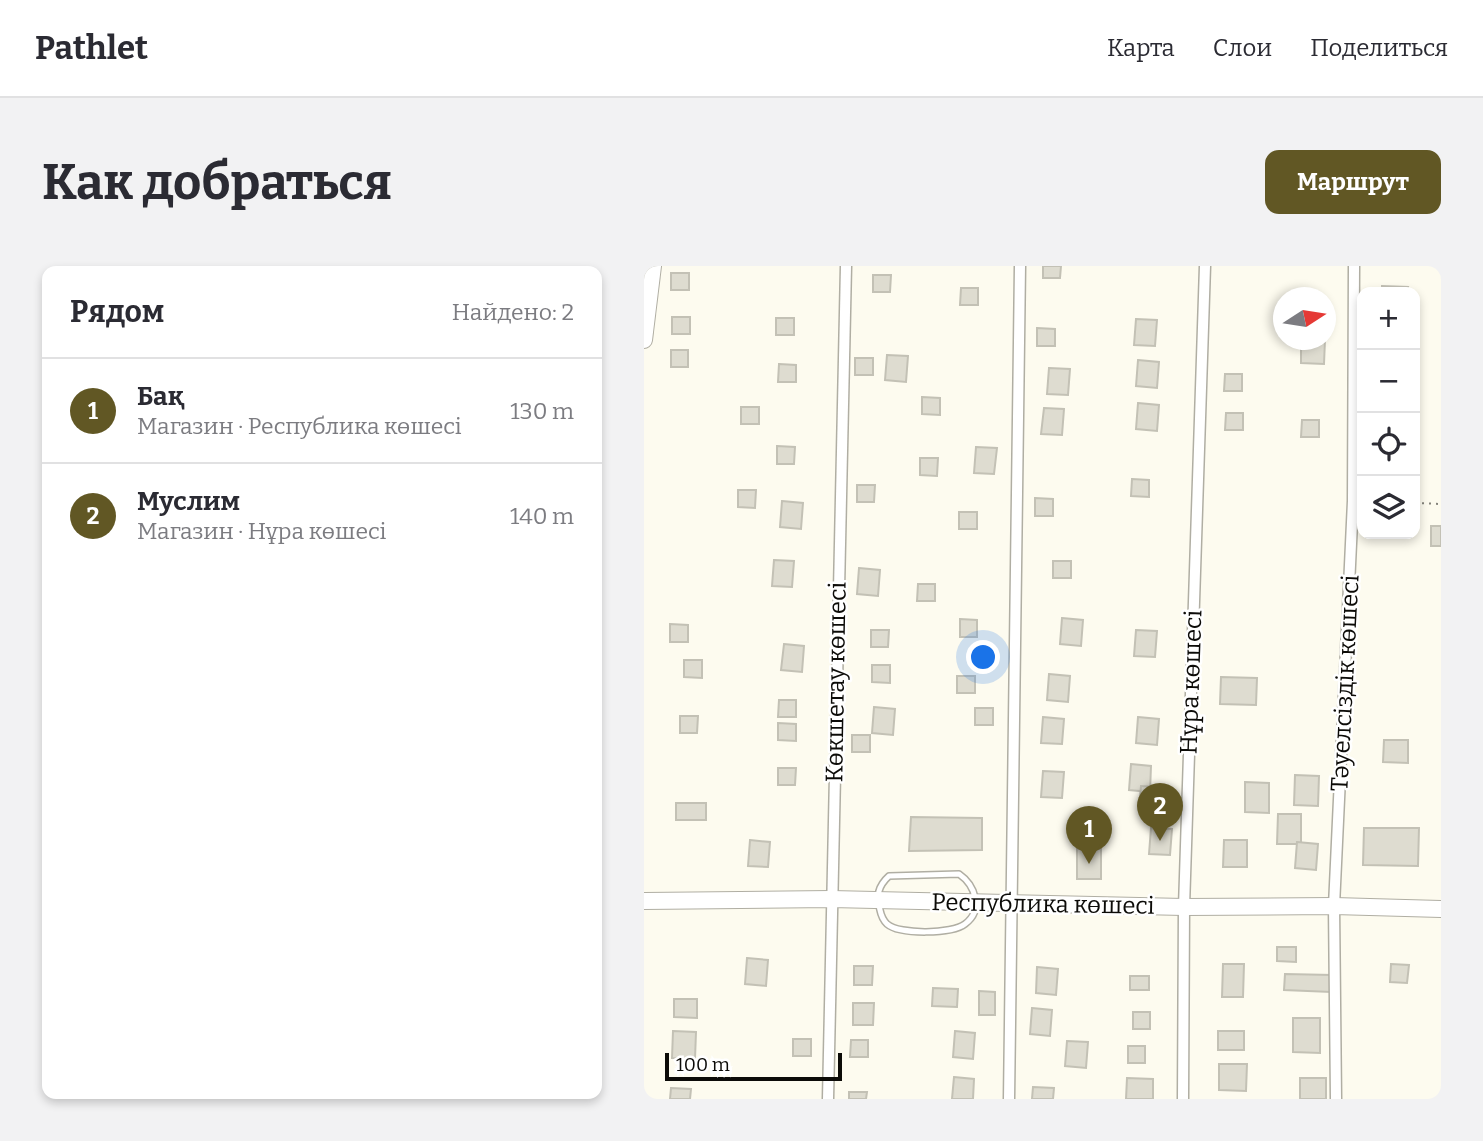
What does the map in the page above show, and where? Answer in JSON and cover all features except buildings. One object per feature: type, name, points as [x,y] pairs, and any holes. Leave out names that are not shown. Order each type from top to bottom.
[{"type":"street","points":[[644,340],[653,266]]},
{"type":"street","name":"Көкшетау көшесі","points":[[828,1099],[846,266]]},
{"type":"street","points":[[1009,1099],[1020,266]]},
{"type":"street","name":"Нұра көшесі","points":[[1183,1099],[1184,907],[1205,266]]},
{"type":"street","name":"Тәуелсіздік көшесі","points":[[1336,1099],[1334,906],[1353,501],[1354,266]]},
{"type":"street","name":"Республика көшесі","points":[[644,901],[831,899],[1184,907],[1334,906],[1441,909]]},
{"type":"lane","points":[[959,874],[972,885],[976,902],[970,919],[964,925],[923,932],[896,929],[887,924],[882,918],[878,900],[879,888],[889,876],[959,874]]},
{"type":"path","points":[[1420,503],[1441,504]]},
{"type":"place","name":"Муслим","points":[[1160,841]]},
{"type":"place","name":"Бақ","points":[[1089,864]]}]
